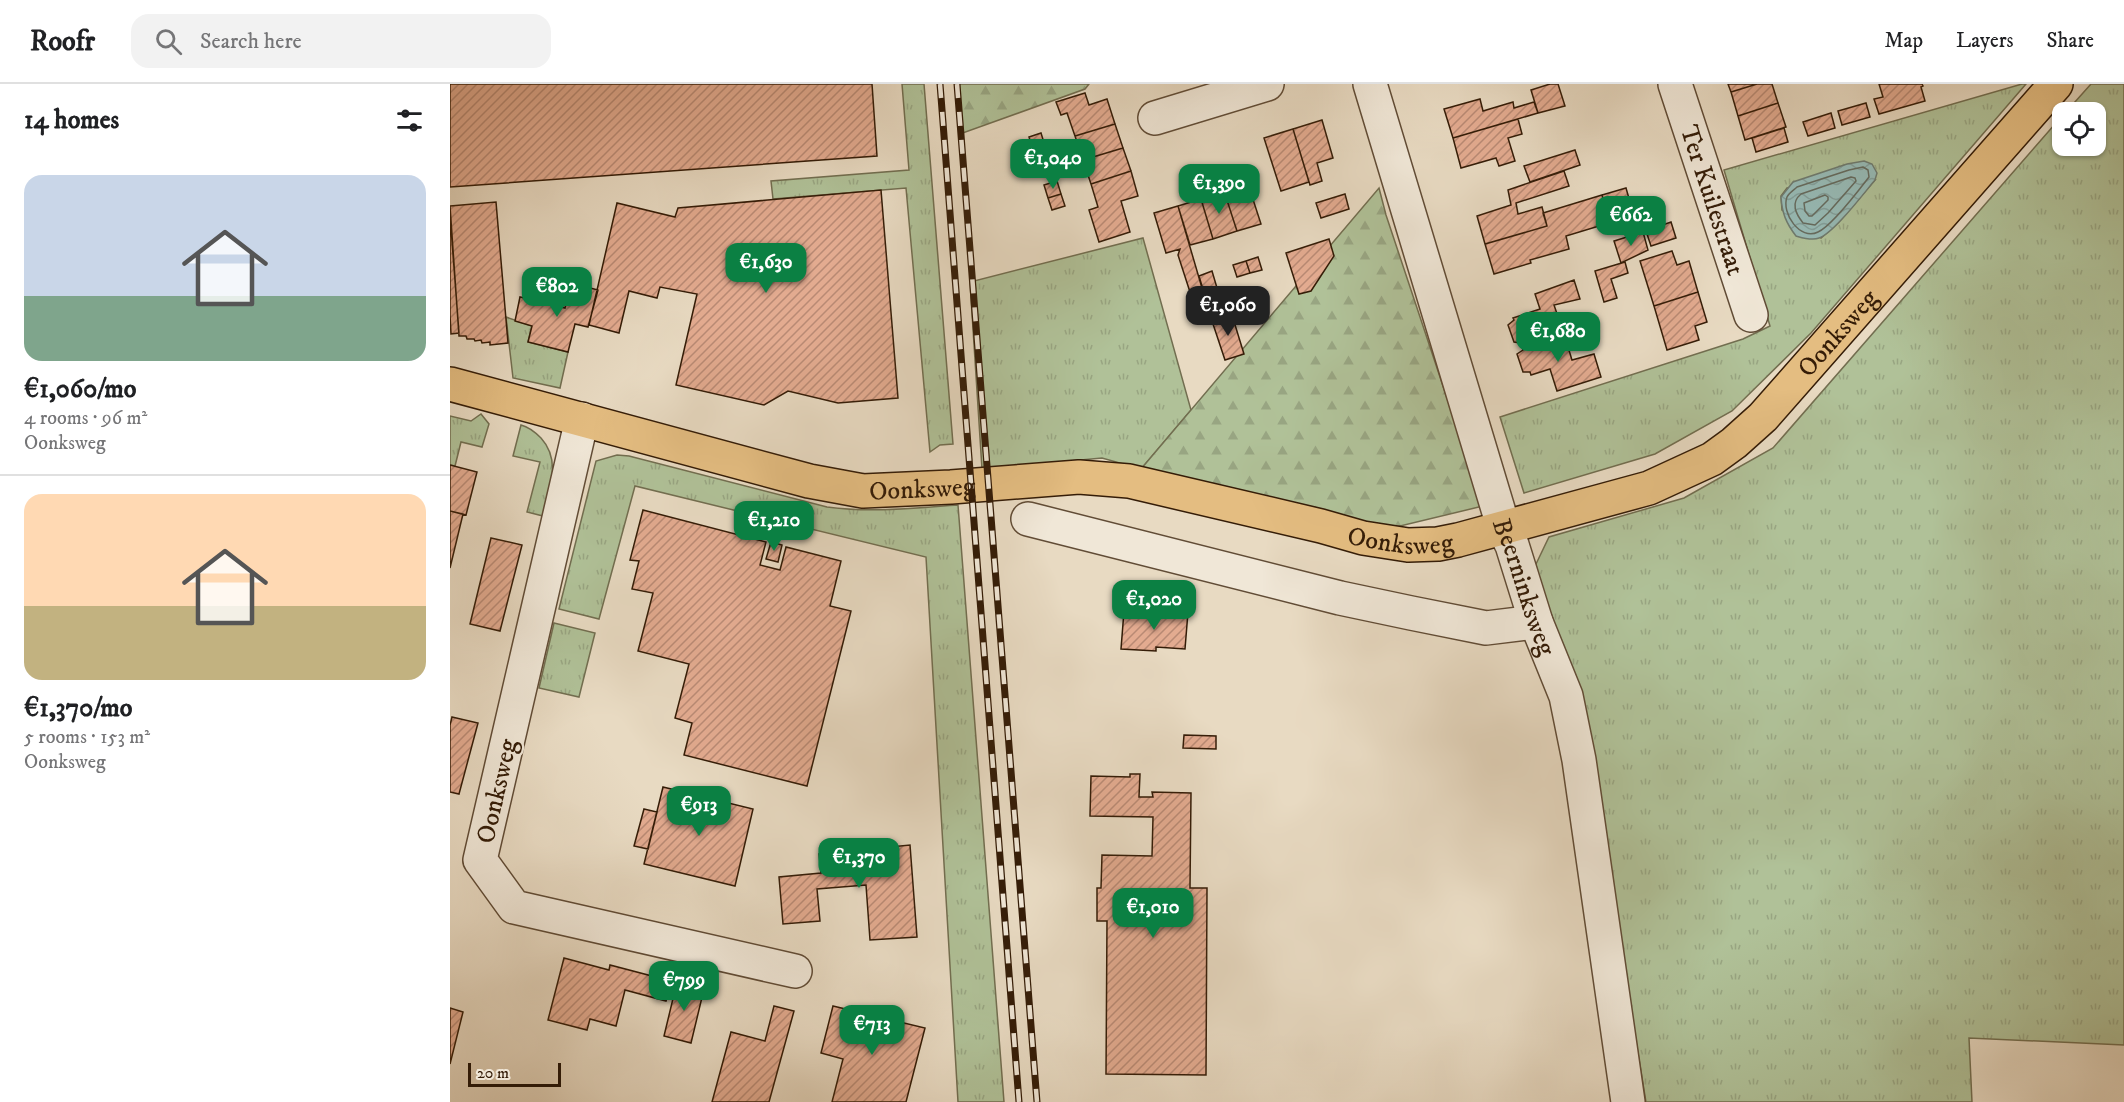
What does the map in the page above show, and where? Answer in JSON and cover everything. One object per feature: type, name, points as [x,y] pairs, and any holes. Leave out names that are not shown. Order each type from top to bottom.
[{"type":"main road","name":"Oonksweg","points":[[450,384],[809,481],[863,491],[1079,477],[1129,480],[1363,538],[1408,545],[1438,544],[1504,529],[1649,489],[1712,459],[1734,443],[1763,417],[2052,85]]},
{"type":"street","points":[[1155,118],[1267,84]]},
{"type":"street","name":"Beerninksweg","points":[[1370,84],[1504,529],[1512,545],[1536,622],[1566,696],[1579,760],[1628,1102]]},
{"type":"street","name":"Ter Kuilestraat","points":[[1675,84],[1751,315]]},
{"type":"street","name":"Oonksweg","points":[[582,419],[480,860],[514,907],[795,971]]},
{"type":"street","points":[[1028,519],[1340,598],[1411,613],[1486,628],[1536,622]]},
{"type":"green space","points":[[902,84],[924,84],[953,444],[940,445],[930,452],[906,188],[773,199],[771,181],[909,170]]},
{"type":"green space","points":[[957,84],[1089,84],[1085,89],[960,134]]},
{"type":"green space","points":[[2026,84],[1811,333],[1732,411],[1655,454],[1524,493],[1500,417],[1743,339],[1770,326],[1724,170]],"holes":[[[1875,180],[1838,223],[1821,238],[1782,210],[1781,196],[1787,188]]]},
{"type":"green space","points":[[2091,84],[2124,84],[2124,1045],[1969,1038],[1972,1102],[1646,1102],[1589,753],[1541,596],[1536,564],[1549,537],[1684,498],[1773,448],[2052,127],[2052,156],[2106,156],[2106,102],[2075,102]]},
{"type":"green space","points":[[1379,188],[1483,506],[1396,527],[1320,514],[1141,469]]},
{"type":"green space","points":[[1143,238],[1191,410],[1141,469],[1102,458],[982,469],[970,282]]},
{"type":"green space","points":[[506,317],[532,326],[528,342],[568,352],[560,388],[513,378]]},
{"type":"green space","points":[[481,414],[489,424],[482,447],[461,442],[455,466],[450,465],[450,416],[471,421]]},
{"type":"green space","points":[[521,425],[532,430],[541,438],[551,456],[551,486],[543,516],[527,512],[540,462],[513,456]]},
{"type":"green space","points":[[617,455],[629,456],[827,507],[876,510],[958,505],[1004,1102],[958,1102],[926,557],[635,486],[599,619],[559,609],[596,461]]},
{"type":"green space","points":[[554,623],[595,633],[579,697],[539,688]]},
{"type":"water","points":[[1864,161],[1872,164],[1877,173],[1875,180],[1848,212],[1832,229],[1819,238],[1796,236],[1785,218],[1781,197],[1793,182],[1847,164]]},
{"type":"building","points":[[450,84],[872,84],[877,156],[450,187]]},
{"type":"building","points":[[1558,84],[1565,106],[1538,113],[1531,90]]},
{"type":"building","points":[[1728,84],[1757,84],[1731,92]]},
{"type":"building","points":[[1757,84],[1772,84],[1778,103],[1738,116],[1731,92]]},
{"type":"building","points":[[1879,84],[1922,84],[1925,101],[1879,114],[1874,99],[1883,97]]},
{"type":"building","points":[[1085,93],[1089,105],[1107,99],[1115,124],[1075,136],[1067,113],[1061,115],[1056,102]]},
{"type":"building","points":[[1480,99],[1483,111],[1513,102],[1514,108],[1534,102],[1538,113],[1453,138],[1444,109]]},
{"type":"building","points":[[1778,103],[1786,127],[1745,140],[1738,116]]},
{"type":"building","points":[[1866,103],[1870,117],[1842,125],[1838,111]]},
{"type":"building","points":[[1831,113],[1835,128],[1808,136],[1803,122]]},
{"type":"building","points":[[1518,119],[1522,134],[1508,138],[1515,161],[1499,166],[1496,158],[1461,168],[1453,138]]},
{"type":"building","points":[[1322,120],[1333,158],[1317,163],[1322,181],[1310,185],[1293,129]]},
{"type":"building","points":[[1115,124],[1123,148],[1083,160],[1075,136]]},
{"type":"building","points":[[1784,128],[1788,142],[1756,152],[1752,138]]},
{"type":"building","points":[[1293,129],[1309,182],[1281,191],[1264,138]]},
{"type":"building","points":[[1041,133],[1045,146],[1033,150],[1029,137]]},
{"type":"building","points":[[1045,146],[1050,159],[1037,163],[1033,150]]},
{"type":"building","points":[[1123,148],[1131,171],[1091,184],[1083,160]]},
{"type":"building","points":[[1575,150],[1580,165],[1530,182],[1524,166]]},
{"type":"building","points":[[1131,171],[1138,196],[1121,201],[1130,232],[1099,242],[1089,210],[1098,207],[1091,184]]},
{"type":"building","points":[[1564,171],[1569,186],[1516,203],[1518,214],[1542,207],[1547,226],[1485,244],[1477,216],[1511,205],[1508,190]]},
{"type":"building","points":[[1057,181],[1061,194],[1048,198],[1044,185]]},
{"type":"building","points":[[1248,184],[1261,224],[1237,231],[1224,191]]},
{"type":"building","points":[[1626,188],[1630,202],[1606,209],[1602,195]]},
{"type":"building","points":[[881,190],[898,398],[838,403],[788,391],[764,405],[676,385],[697,294],[660,287],[657,298],[629,291],[619,333],[589,325],[617,203],[675,217],[678,208]]},
{"type":"building","points":[[1224,191],[1237,231],[1213,239],[1201,199]]},
{"type":"building","points":[[1061,194],[1065,206],[1052,210],[1048,198]]},
{"type":"building","points":[[1345,194],[1349,209],[1321,218],[1316,203]]},
{"type":"building","points":[[1602,195],[1609,223],[1566,236],[1569,249],[1530,260],[1531,263],[1494,274],[1485,244],[1547,226],[1543,213]]},
{"type":"building","points":[[1201,199],[1213,239],[1190,245],[1178,206]]},
{"type":"building","points":[[496,202],[508,343],[490,345],[490,342],[482,343],[481,340],[475,341],[467,339],[466,336],[459,336],[450,206]]},
{"type":"building","points":[[1630,202],[1633,216],[1609,223],[1606,209]]},
{"type":"building","points":[[1178,206],[1202,288],[1190,292],[1178,255],[1180,249],[1166,253],[1154,213]]},
{"type":"building","points":[[450,215],[459,333],[451,334],[450,315]]},
{"type":"building","points":[[1671,222],[1676,238],[1651,246],[1646,231]]},
{"type":"building","points":[[1643,232],[1648,250],[1621,263],[1614,241]]},
{"type":"building","points":[[1329,239],[1334,256],[1311,291],[1299,294],[1286,253]]},
{"type":"building","points":[[1672,251],[1677,265],[1689,261],[1698,292],[1654,306],[1640,261]]},
{"type":"building","points":[[1258,257],[1262,270],[1250,273],[1246,261]]},
{"type":"building","points":[[1246,261],[1250,273],[1237,277],[1233,265]]},
{"type":"building","points":[[1625,262],[1628,273],[1611,279],[1617,298],[1604,302],[1595,271]]},
{"type":"building","points":[[1212,271],[1220,298],[1207,303],[1199,276]]},
{"type":"building","points":[[1574,280],[1580,299],[1554,305],[1564,334],[1522,347],[1520,343],[1514,342],[1508,325],[1514,320],[1513,318],[1540,309],[1535,294]]},
{"type":"building","points":[[571,283],[598,290],[588,327],[575,324],[568,352],[528,342],[532,326],[515,321],[520,297],[565,308]]},
{"type":"building","points":[[1698,292],[1707,322],[1695,326],[1699,340],[1667,350],[1654,306]]},
{"type":"building","points":[[1232,315],[1244,354],[1225,360],[1212,321]]},
{"type":"building","points":[[1564,334],[1572,360],[1594,354],[1601,377],[1557,391],[1550,369],[1531,375],[1530,372],[1523,372],[1517,354],[1523,350],[1522,347]]},
{"type":"building","points":[[450,465],[477,472],[466,515],[450,511]]},
{"type":"building","points":[[643,510],[766,542],[760,565],[780,570],[786,547],[841,561],[830,606],[851,611],[807,786],[684,755],[692,723],[675,718],[689,664],[638,651],[653,593],[632,589],[639,561],[630,560]]},
{"type":"building","points":[[450,511],[463,514],[450,568]]},
{"type":"building","points":[[491,538],[522,545],[500,631],[470,624]]},
{"type":"building","points":[[771,542],[782,545],[778,562],[766,559]]},
{"type":"building","points":[[1166,610],[1188,612],[1185,649],[1156,647],[1156,651],[1121,649],[1124,611],[1166,614]]},
{"type":"building","points":[[452,717],[478,723],[459,794],[450,792]]},
{"type":"building","points":[[1184,735],[1216,736],[1216,749],[1183,748]]},
{"type":"building","points":[[1130,774],[1140,774],[1139,797],[1153,797],[1152,792],[1191,793],[1190,888],[1207,888],[1206,1075],[1106,1074],[1107,921],[1097,921],[1097,888],[1101,888],[1102,855],[1152,856],[1153,817],[1090,816],[1091,776],[1130,777]]},
{"type":"building","points":[[663,787],[753,809],[735,886],[644,864]]},
{"type":"building","points":[[644,809],[657,812],[648,849],[634,846]]},
{"type":"building","points":[[910,845],[917,937],[870,940],[866,885],[817,889],[820,921],[783,924],[779,877],[821,873],[819,854]]},
{"type":"building","points":[[564,958],[609,970],[610,965],[667,980],[671,985],[666,1001],[625,990],[616,1026],[590,1019],[587,1030],[548,1020]]},
{"type":"building","points":[[677,982],[704,989],[691,1043],[664,1036]]},
{"type":"building","points":[[774,1006],[794,1011],[769,1102],[712,1102],[731,1032],[765,1041]]},
{"type":"building","points":[[833,1006],[925,1028],[906,1102],[832,1102],[843,1059],[821,1053]]},
{"type":"building","points":[[450,1008],[463,1012],[450,1064]]},
{"type":"railway","points":[[940,84],[1019,1102]]},
{"type":"railway","points":[[957,84],[1037,1102]]}]
